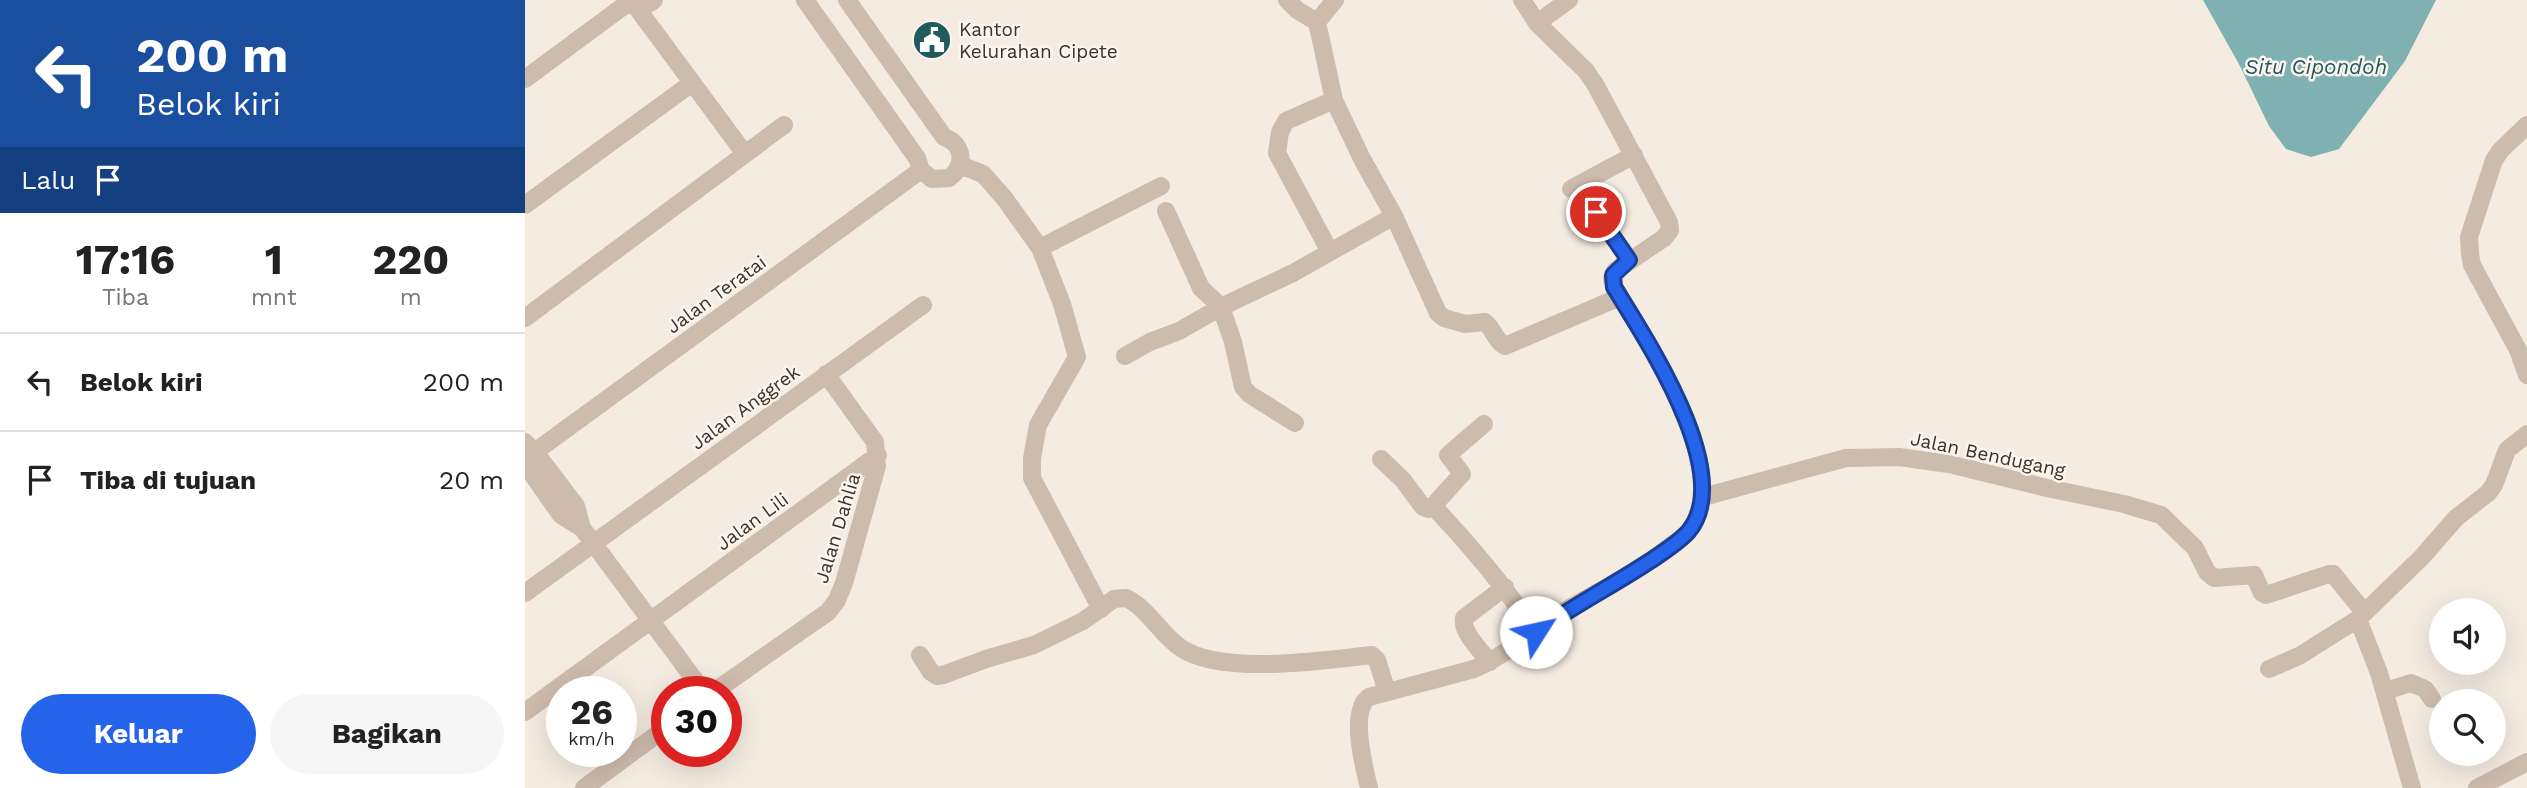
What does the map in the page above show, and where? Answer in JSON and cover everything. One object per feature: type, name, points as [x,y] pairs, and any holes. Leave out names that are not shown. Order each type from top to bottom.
[{"type":"street","points":[[805,0],[919,164],[932,179],[943,180],[953,174],[960,165],[958,148],[944,137],[848,0]]},
{"type":"street","points":[[1287,0],[1317,23],[1334,100],[1361,159],[1394,216],[1438,313],[1444,318],[1465,324],[1485,322],[1500,343],[1511,345],[1620,296]]},
{"type":"street","points":[[1317,23],[1335,0]]},
{"type":"street","points":[[1369,788],[1359,731],[1360,712],[1364,701],[1490,662],[1570,608],[1615,584],[1689,531],[1703,497],[1698,453],[1666,372],[1614,287],[1613,275],[1629,260],[1664,238],[1670,230],[1669,222],[1586,71],[1537,23],[1523,0]]},
{"type":"street","points":[[1537,23],[1569,0]]},
{"type":"street","points":[[525,79],[625,5],[632,4],[745,154]]},
{"type":"street","points":[[525,205],[692,83]]},
{"type":"street","points":[[1330,252],[1277,153],[1280,132],[1286,121],[1334,100]]},
{"type":"street","points":[[525,318],[785,125]]},
{"type":"street","points":[[2527,125],[2494,160],[2469,237],[2472,265],[2518,350],[2527,375]]},
{"type":"street","points":[[919,164],[919,150],[929,139],[944,137]]},
{"type":"street","points":[[1571,189],[1634,155]]},
{"type":"street","name":"Jalan Teratai","points":[[528,454],[919,164]]},
{"type":"street","points":[[960,165],[983,174],[1005,200],[1039,248],[1062,304],[1077,357],[1038,425],[1032,458],[1032,478],[1101,609]]},
{"type":"street","points":[[1039,248],[1161,186]]},
{"type":"street","points":[[1166,211],[1201,288],[1221,307],[1233,342],[1243,387],[1249,394],[1295,423]]},
{"type":"street","points":[[1596,212],[1629,260]]},
{"type":"street","points":[[1125,356],[1293,273],[1394,216]]},
{"type":"street","name":"Jalan Anggrek","points":[[525,593],[587,535],[826,374],[923,305]]},
{"type":"street","name":"Jalan Dahlia","points":[[736,676],[828,612],[844,583],[878,455],[875,442],[826,374]]},
{"type":"street","points":[[1381,459],[1403,480],[1423,508],[1428,509],[1462,474],[1448,455],[1483,424]]},
{"type":"street","points":[[2269,669],[2299,656],[2361,615],[2422,557],[2456,518],[2488,493],[2494,485],[2507,450],[2527,434]]},
{"type":"street","points":[[528,454],[576,506],[587,535],[692,676]]},
{"type":"street","name":"Jalan Lili","points":[[525,712],[878,455]]},
{"type":"street","name":"Jalan Bendugang","points":[[1703,497],[1846,458],[1899,457],[1949,464],[2161,515],[2195,548],[2207,572],[2214,578],[2253,575],[2266,595],[2329,574],[2333,575],[2361,615]]},
{"type":"street","points":[[1433,506],[1505,587],[1536,632]]},
{"type":"street","points":[[1490,662],[1465,630],[1462,622],[1505,587]]},
{"type":"street","points":[[920,655],[931,672],[937,676],[943,675],[1034,645],[1083,621],[1114,599],[1129,599],[1182,648],[1205,658],[1290,665],[1372,654],[1377,660],[1387,692]]},
{"type":"street","points":[[2361,615],[2412,788]]},
{"type":"street","points":[[2385,691],[2411,683],[2429,695]]},
{"type":"street","points":[[583,788],[651,739]]},
{"type":"street","points":[[2477,788],[2527,762]]},
{"type":"water","name":"Situ Cipondoh","points":[[2203,0],[2436,0],[2405,61],[2339,149],[2311,157],[2286,149],[2269,126],[2240,66]]},
{"type":"place","name":"Kantor Kelurahan Cipete","points":[[932,40]]},
{"type":"route","points":[[1536,632],[1570,608],[1615,584],[1689,531],[1703,497],[1698,453],[1666,372],[1614,287],[1612,279],[1615,271],[1629,260],[1596,212]]}]
